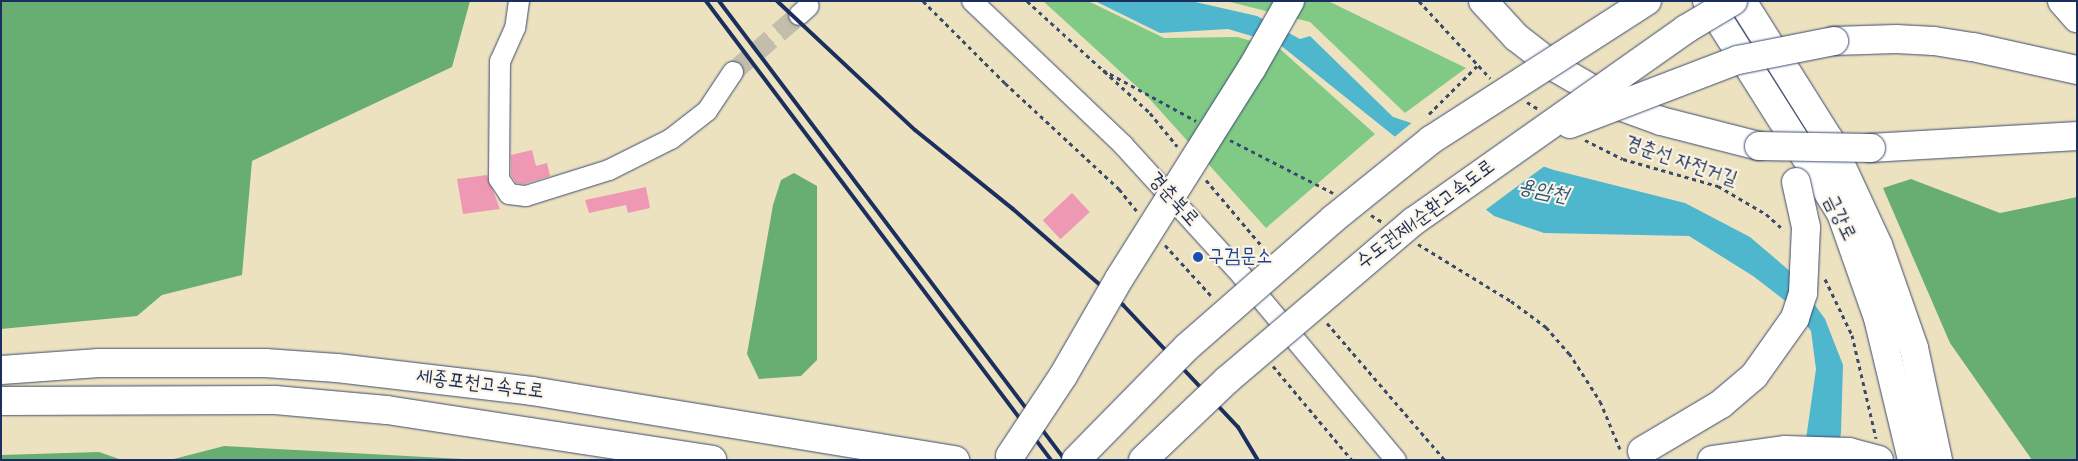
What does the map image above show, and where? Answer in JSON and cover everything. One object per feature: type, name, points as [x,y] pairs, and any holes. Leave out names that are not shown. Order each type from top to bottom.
[{"type":"highway","points":[[1009,458],[1063,376],[1119,279],[1252,68],[1290,1]]},
{"type":"highway","points":[[1483,1],[1516,37],[1556,68],[1623,107],[1661,121],[1759,146],[1871,148],[2077,136]]},
{"type":"highway","points":[[1076,460],[1188,347],[1333,219],[1431,140],[1646,1]]},
{"type":"highway","name":"금강로","points":[[1707,1],[1840,213],[1878,318],[1912,460]]},
{"type":"highway","name":"수도권제1순환고속도로","points":[[1143,460],[1227,380],[1363,262],[1428,210],[1686,29],[1733,1]]},
{"type":"highway","name":"금강로","points":[[1742,1],[1829,139],[1894,288],[1914,348],[1938,460]]},
{"type":"highway","points":[[1764,1],[1810,80],[1829,139]]},
{"type":"highway","points":[[2062,1],[2077,18]]},
{"type":"highway","points":[[1527,142],[1738,60],[1834,41],[1896,39],[1934,41],[1982,48],[2077,70]]},
{"type":"highway","points":[[1635,455],[1721,404],[1754,376],[1796,318],[1803,293],[1806,236],[1796,182],[1753,75]]},
{"type":"highway","name":"세종포천고속도로","points":[[1,370],[99,363],[265,363],[337,368],[532,391],[955,460]]},
{"type":"highway","name":"세종포천고속도로","points":[[1,401],[303,403],[489,424],[712,460]]},
{"type":"highway","points":[[1712,460],[1785,450],[1849,452],[1878,450]]},
{"type":"street","points":[[518,1],[515,28],[500,61],[499,179],[509,194],[526,196],[609,170],[671,139],[707,110],[733,72]]},
{"type":"street","name":"경춘북로","points":[[972,1],[1123,145],[1242,276],[1396,460]]},
{"type":"path","points":[[1027,1],[1150,113],[1180,150]]},
{"type":"path","points":[[1419,1],[1483,73],[1499,84]]},
{"type":"path","points":[[1523,99],[1546,115]]},
{"type":"path","name":"경춘선 자전거길","points":[[1578,135],[1601,151],[1718,186],[1766,214],[1789,235]]},
{"type":"path","points":[[1199,172],[1269,254]]},
{"type":"path","points":[[1819,271],[1839,300],[1852,335],[1878,450]]},
{"type":"path","points":[[1320,315],[1445,460]]},
{"type":"green space","points":[[1,1],[470,1],[452,67],[252,161],[242,275],[162,295],[137,316],[1,329]]},
{"type":"green space","points":[[1043,1],[1088,1],[1164,38],[1237,37],[1280,49],[1375,134],[1266,228],[1146,95]]},
{"type":"green space","points":[[1226,1],[1328,1],[1466,68],[1405,113],[1310,22]]},
{"type":"green space","points":[[794,173],[817,186],[817,360],[801,376],[759,379],[747,354],[773,205],[781,180]]},
{"type":"green space","points":[[1911,179],[2000,213],[2077,197],[2077,460],[2032,460],[1950,343],[1883,188]]},
{"type":"green space","points":[[224,446],[481,460],[170,460]]},
{"type":"green space","points":[[99,452],[122,460],[1,460],[1,455]]},
{"type":"water","name":"용암천","points":[[1095,1],[1191,1],[1257,16],[1300,39],[1310,36],[1393,117],[1554,170],[1685,203],[1750,237],[1791,272],[1825,319],[1843,365],[1841,433],[1836,460],[1803,460],[1816,369],[1811,331],[1792,306],[1753,276],[1689,236],[1544,233],[1494,216],[1279,44],[1228,29],[1160,33]]},
{"type":"pier","points":[[1414,121],[1546,165],[1484,211],[1392,139]]},
{"type":"building","points":[[532,150],[536,166],[547,163],[550,176],[524,184],[516,183],[511,175],[511,155]]},
{"type":"building","points":[[487,175],[500,209],[463,214],[457,179]]},
{"type":"building","points":[[646,187],[650,208],[628,213],[626,205],[589,213],[585,200]]},
{"type":"building","points":[[1072,193],[1090,212],[1060,239],[1043,220]]},
{"type":"tunnel","points":[[733,72],[799,15]]},
{"type":"railway","points":[[706,1],[1051,460]]},
{"type":"railway","points":[[719,1],[1065,460]]},
{"type":"railway","points":[[777,1],[915,130],[1013,209],[1123,305],[1238,427],[1258,460]]},
{"type":"place","name":"구검문소","points":[[1198,257]]}]
